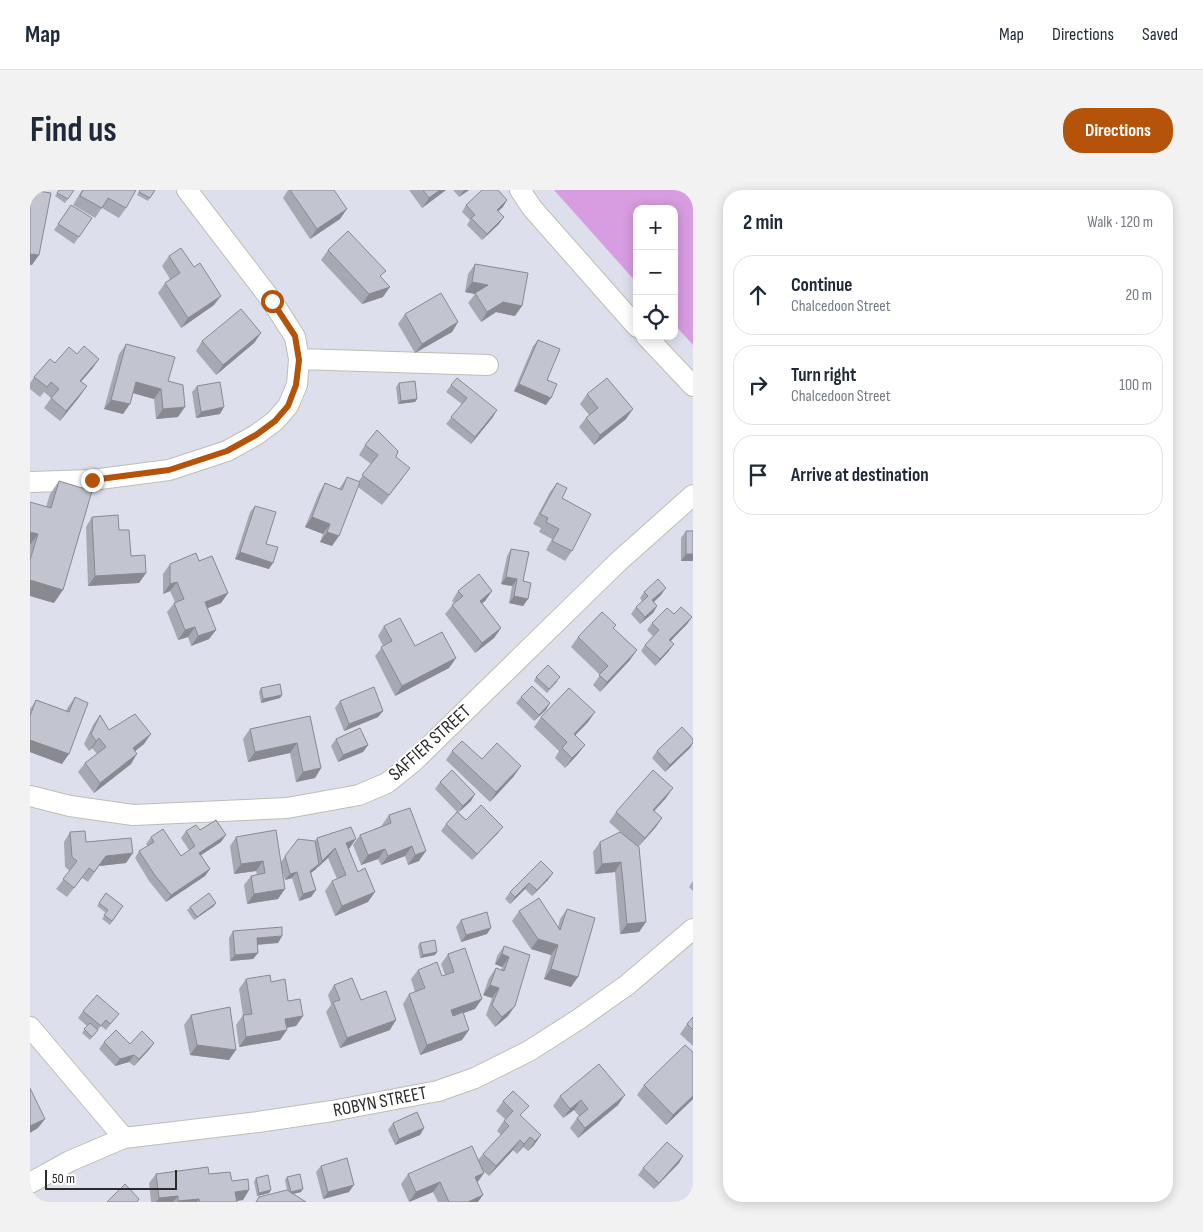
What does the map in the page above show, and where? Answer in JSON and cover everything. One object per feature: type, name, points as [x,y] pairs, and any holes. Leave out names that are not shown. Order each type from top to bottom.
[{"type":"street","points":[[30,482],[92,480],[169,470],[227,451],[256,435],[275,421],[288,406],[296,385],[299,360],[295,336],[286,321],[187,190]]},
{"type":"street","points":[[520,190],[532,208],[633,322]]},
{"type":"street","points":[[650,340],[693,386]]},
{"type":"street","points":[[299,360],[488,365]]},
{"type":"street","name":"SAFFIER STREET","points":[[30,796],[70,806],[133,815],[287,808],[359,795],[387,783],[412,763],[619,561],[693,495]]},
{"type":"street","name":"ROBYN STREET","points":[[30,1182],[70,1161],[124,1138],[332,1111],[438,1091],[475,1078],[529,1051],[579,1020],[627,985],[693,929]]},
{"type":"street","points":[[30,1026],[124,1138]]},
{"type":"shaded area","points":[[554,190],[693,190],[693,345],[678,328],[678,205],[633,205],[633,279]]},
{"type":"building","points":[[30,190],[51,193],[39,255],[30,254]]},
{"type":"building","points":[[59,190],[74,190],[68,199],[57,193]]},
{"type":"building","points":[[83,190],[136,190],[126,208],[108,198],[102,208],[80,196]]},
{"type":"building","points":[[140,190],[155,190],[150,198],[139,192]]},
{"type":"building","points":[[290,190],[334,190],[347,209],[317,229]]},
{"type":"building","points":[[423,190],[440,190],[429,198]]},
{"type":"building","points":[[482,190],[498,190],[507,200],[497,210],[504,217],[487,234],[471,218],[475,215],[466,205]]},
{"type":"building","points":[[71,205],[92,218],[79,237],[58,224]]},
{"type":"building","points":[[348,231],[386,271],[380,276],[390,287],[369,294],[328,250]]},
{"type":"building","points":[[181,248],[194,267],[200,263],[221,296],[188,318],[165,283],[180,273],[169,256]]},
{"type":"building","points":[[475,264],[528,273],[522,306],[503,302],[487,312],[475,293],[488,285],[472,282]]},
{"type":"building","points":[[441,293],[458,322],[422,344],[405,314]]},
{"type":"building","points":[[241,309],[261,333],[223,365],[202,341]]},
{"type":"building","points":[[538,340],[560,349],[547,380],[557,384],[551,398],[519,384]]},
{"type":"building","points":[[126,344],[175,357],[168,381],[183,385],[185,407],[163,409],[161,389],[136,382],[130,404],[111,400]]},
{"type":"building","points":[[84,346],[99,359],[80,381],[87,386],[66,411],[51,398],[59,389],[51,382],[47,387],[34,377],[50,359],[55,363],[69,347],[77,354]]},
{"type":"building","points":[[457,378],[497,410],[475,437],[451,417],[467,398],[451,385]]},
{"type":"building","points":[[607,378],[633,409],[600,435],[586,418],[598,408],[587,394]]},
{"type":"building","points":[[415,381],[417,399],[401,401],[399,383]]},
{"type":"building","points":[[220,382],[224,407],[201,412],[197,386]]},
{"type":"building","points":[[377,430],[398,451],[396,457],[410,468],[389,495],[362,475],[378,455],[365,445]]},
{"type":"building","points":[[347,477],[360,482],[339,536],[327,532],[330,524],[312,517],[325,483],[342,490]]},
{"type":"building","points":[[59,481],[92,491],[63,590],[30,580],[30,560],[38,534],[30,532],[30,502],[51,508]]},
{"type":"building","points":[[557,483],[567,488],[562,498],[591,514],[572,551],[552,541],[559,529],[546,522],[548,518],[540,514]]},
{"type":"building","points":[[255,506],[276,512],[266,544],[278,547],[273,563],[240,552]]},
{"type":"building","points":[[118,515],[119,530],[129,530],[131,556],[145,555],[146,573],[95,576],[92,517]]},
{"type":"building","points":[[686,531],[693,531],[693,554],[686,554]]},
{"type":"building","points":[[511,549],[529,552],[523,581],[531,583],[528,599],[514,596],[517,579],[506,577]]},
{"type":"building","points":[[196,553],[199,561],[212,556],[228,593],[205,602],[216,630],[198,636],[195,627],[185,630],[174,603],[184,599],[177,582],[170,584],[170,564]]},
{"type":"building","points":[[479,574],[492,591],[480,601],[501,628],[482,643],[452,605],[463,596],[458,591]]},
{"type":"building","points":[[658,579],[666,588],[652,600],[657,606],[645,617],[636,607],[648,596],[644,592]]},
{"type":"building","points":[[681,607],[692,617],[669,640],[674,644],[660,659],[645,645],[659,630],[652,623],[667,608],[674,614]]},
{"type":"building","points":[[602,612],[616,625],[613,628],[637,650],[607,682],[599,675],[608,666],[578,637]]},
{"type":"building","points":[[400,618],[415,646],[442,632],[456,658],[402,686],[381,647],[392,641],[384,626]]},
{"type":"building","points":[[548,665],[560,677],[549,689],[536,677]]},
{"type":"building","points":[[280,684],[282,695],[263,699],[261,688]]},
{"type":"building","points":[[532,686],[550,703],[539,715],[521,697]]},
{"type":"building","points":[[374,687],[383,711],[349,724],[340,701]]},
{"type":"building","points":[[569,688],[595,712],[574,734],[585,745],[572,758],[562,748],[567,742],[541,717]]},
{"type":"building","points":[[75,697],[88,703],[69,754],[30,740],[30,716],[36,700],[69,712]]},
{"type":"building","points":[[135,714],[151,734],[133,748],[137,754],[100,783],[85,763],[106,747],[99,738],[96,741],[91,734],[100,715],[109,730]]},
{"type":"building","points":[[310,716],[321,768],[303,772],[297,743],[255,752],[250,729]]},
{"type":"building","points":[[682,727],[693,739],[693,743],[670,765],[657,751]]},
{"type":"building","points":[[360,728],[368,745],[343,755],[336,739]]},
{"type":"building","points":[[462,741],[482,759],[497,743],[521,766],[496,792],[452,751]]},
{"type":"building","points":[[452,770],[475,794],[463,806],[440,782]]},
{"type":"building","points":[[653,770],[673,788],[653,810],[662,818],[645,838],[616,812]]},
{"type":"building","points":[[481,805],[503,827],[477,854],[446,824],[457,812],[466,820]]},
{"type":"building","points":[[410,808],[426,851],[415,855],[412,846],[388,856],[385,849],[368,855],[360,835],[391,823],[389,815]]},
{"type":"building","points":[[216,820],[226,835],[199,853],[210,869],[171,895],[139,851],[154,842],[151,837],[163,829],[181,856],[195,846],[186,831],[196,825],[200,830]]},
{"type":"building","points":[[351,827],[356,839],[346,843],[358,872],[365,868],[375,892],[342,906],[332,881],[346,875],[335,848],[322,861],[317,838]]},
{"type":"building","points":[[276,830],[285,889],[254,894],[251,876],[265,873],[263,861],[241,864],[236,837]]},
{"type":"building","points":[[85,831],[86,842],[131,838],[133,853],[106,856],[94,872],[89,868],[74,888],[63,879],[77,861],[72,857],[70,832]]},
{"type":"building","points":[[620,832],[639,847],[646,922],[627,924],[621,862],[602,864],[600,842]]},
{"type":"building","points":[[298,839],[315,841],[319,864],[310,871],[316,890],[303,894],[297,872],[290,874],[285,856]]},
{"type":"building","points":[[541,861],[553,873],[537,890],[529,883],[515,897],[510,892]]},
{"type":"building","points":[[106,893],[123,906],[112,921],[104,915],[108,910],[99,903]]},
{"type":"building","points":[[209,893],[216,903],[197,917],[190,907]]},
{"type":"building","points":[[539,898],[560,930],[567,909],[595,918],[578,977],[551,969],[558,945],[538,939],[519,911]]},
{"type":"building","points":[[487,912],[491,928],[466,935],[461,920]]},
{"type":"building","points":[[282,927],[282,936],[257,938],[258,953],[235,955],[233,931]]},
{"type":"building","points":[[435,940],[437,952],[423,955],[420,943]]},
{"type":"building","points":[[504,946],[530,955],[515,1006],[502,1017],[492,1005],[499,988],[490,985],[496,968],[504,971],[509,957],[502,954]]},
{"type":"building","points":[[465,948],[482,999],[451,1010],[453,1016],[463,1012],[469,1030],[427,1045],[409,994],[425,988],[418,970],[437,962],[442,976],[454,972],[448,954]]},
{"type":"building","points":[[270,975],[271,982],[285,979],[288,1001],[300,999],[303,1016],[285,1019],[287,1030],[246,1037],[243,1015],[252,1014],[246,979]]},
{"type":"building","points":[[352,978],[361,1000],[386,991],[396,1020],[347,1038],[333,1002],[340,1000],[334,985]]},
{"type":"building","points":[[97,995],[119,1014],[110,1024],[106,1020],[101,1026],[83,1011]]},
{"type":"building","points":[[230,1007],[236,1050],[197,1045],[191,1015]]},
{"type":"building","points":[[693,1017],[693,1030],[687,1024]]},
{"type":"building","points":[[90,1023],[98,1030],[92,1037],[84,1029]]},
{"type":"building","points":[[116,1030],[130,1044],[142,1031],[154,1043],[139,1059],[134,1055],[120,1059],[104,1042]]},
{"type":"building","points":[[685,1045],[693,1052],[693,1096],[673,1115],[644,1085]]},
{"type":"building","points":[[599,1064],[625,1095],[585,1128],[577,1118],[588,1109],[581,1100],[570,1109],[560,1096]]},
{"type":"building","points":[[30,1088],[45,1119],[30,1126]]},
{"type":"building","points":[[513,1091],[529,1106],[520,1115],[541,1135],[535,1141],[530,1137],[524,1144],[520,1140],[496,1166],[483,1154],[509,1126],[504,1121],[513,1111],[503,1101]]},
{"type":"building","points":[[417,1112],[424,1128],[399,1139],[393,1123]]},
{"type":"building","points":[[667,1142],[683,1156],[659,1183],[643,1168]]},
{"type":"building","points":[[472,1146],[484,1173],[475,1177],[483,1195],[468,1202],[449,1202],[440,1182],[416,1192],[408,1174]]},
{"type":"building","points":[[347,1158],[354,1185],[328,1192],[321,1166]]},
{"type":"building","points":[[208,1167],[209,1174],[230,1172],[232,1181],[248,1179],[249,1190],[235,1192],[237,1202],[200,1202],[199,1199],[178,1201],[178,1196],[159,1198],[156,1174]]},
{"type":"building","points":[[300,1174],[303,1189],[291,1192],[287,1177]]},
{"type":"building","points":[[268,1175],[271,1190],[259,1193],[256,1178]]},
{"type":"building","points":[[125,1184],[139,1199],[137,1202],[107,1202]]},
{"type":"building","points":[[287,1190],[306,1202],[256,1202],[259,1197]]},
{"type":"route","points":[[92,480],[169,470],[227,451],[256,435],[275,421],[288,406],[296,385],[299,360],[295,336],[272,301]]}]
